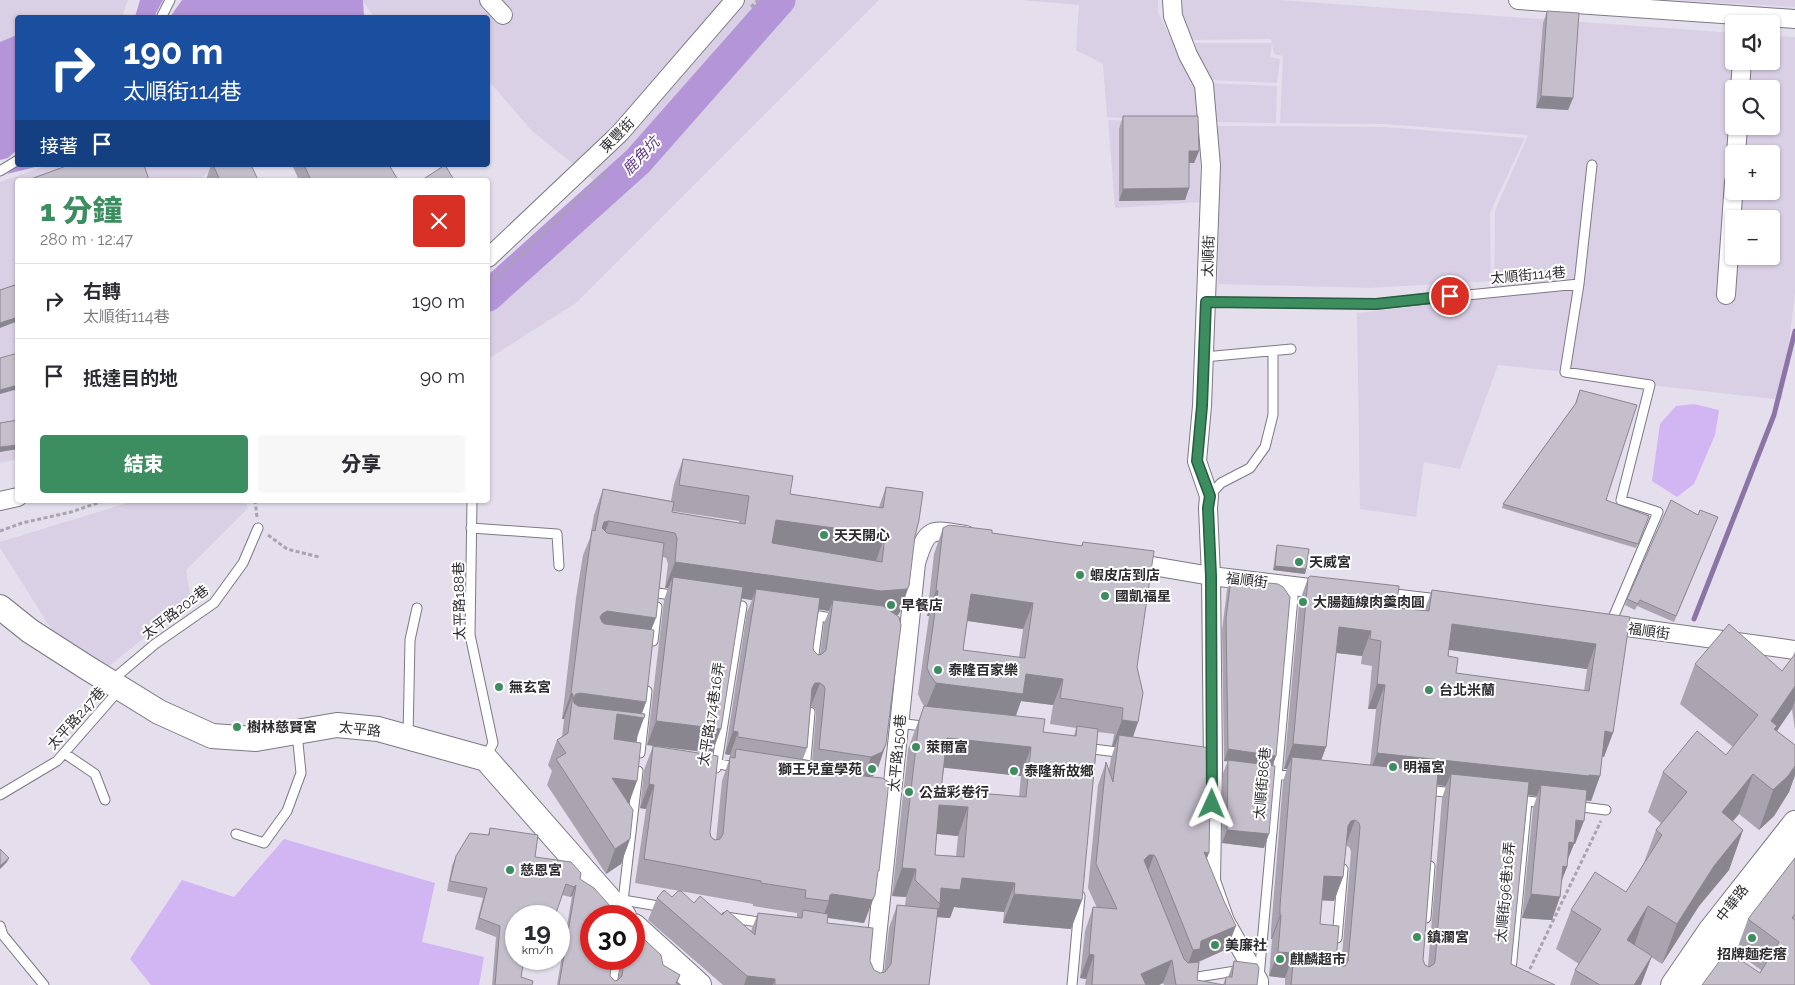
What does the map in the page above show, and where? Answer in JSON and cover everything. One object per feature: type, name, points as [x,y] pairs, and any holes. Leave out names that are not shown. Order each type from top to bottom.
[{"type":"street","points":[[489,0],[503,15]]},
{"type":"street","name":"東豐街","points":[[490,256],[620,133],[735,0]]},
{"type":"street","name":"太順街","points":[[1172,0],[1173,16],[1188,55],[1204,85],[1211,166],[1202,406],[1197,461],[1210,496],[1208,508],[1211,576],[1212,765],[1210,881],[1225,921],[1257,978]]},
{"type":"street","points":[[1518,0],[1697,6],[1728,15]]},
{"type":"street","points":[[1780,19],[1795,19]]},
{"type":"street","points":[[1726,295],[1733,200]]},
{"type":"street","points":[[0,501],[15,498]]},
{"type":"street","name":"太平路150巷","points":[[872,985],[872,939],[888,790],[899,723],[905,628],[918,556],[922,542],[926,537],[938,530],[987,538]]},
{"type":"street","name":"福順街","points":[[1114,560],[1211,576],[1462,607]]},
{"type":"street","name":"太平路","points":[[0,607],[30,630],[159,712],[212,736],[256,739],[337,725],[378,729],[486,759]]},
{"type":"street","name":"福順街","points":[[1590,623],[1795,650]]},
{"type":"street","points":[[486,759],[616,905]]},
{"type":"street","name":"中華路","points":[[1673,985],[1710,931],[1777,874],[1795,823]]},
{"type":"street","name":"中華路","points":[[1697,985],[1777,874],[1795,854]]},
{"type":"street","points":[[645,934],[698,985]]},
{"type":"lane","points":[[162,15],[170,0]]},
{"type":"lane","points":[[0,171],[15,162]]},
{"type":"lane","points":[[1579,284],[1592,165]]},
{"type":"lane","name":"太順街114巷","points":[[1206,302],[1376,304],[1579,284],[1565,372],[1650,385],[1621,500],[1658,512],[1610,625]]},
{"type":"lane","points":[[1204,357],[1291,349]]},
{"type":"lane","points":[[1210,496],[1221,483],[1250,468],[1265,447],[1273,415],[1273,351]]},
{"type":"lane","name":"太平路188巷","points":[[472,503],[470,635],[493,743],[486,759]]},
{"type":"lane","name":"太平路202巷","points":[[115,685],[155,644],[214,603],[244,563],[258,528]]},
{"type":"lane","points":[[471,528],[557,534],[559,566]]},
{"type":"lane","points":[[652,650],[659,583]]},
{"type":"lane","name":"太順街86巷","points":[[1257,978],[1294,586]]},
{"type":"lane","points":[[658,592],[686,597]]},
{"type":"lane","name":"太平路174巷16弄","points":[[715,782],[742,606]]},
{"type":"lane","points":[[408,737],[410,640],[417,608]]},
{"type":"lane","points":[[812,672],[814,616],[846,620]]},
{"type":"lane","points":[[626,905],[640,754],[638,734],[649,678]]},
{"type":"lane","name":"太平路247巷","points":[[0,795],[57,761],[115,685]]},
{"type":"lane","points":[[795,777],[804,779],[810,712]]},
{"type":"lane","points":[[899,723],[938,728]]},
{"type":"lane","points":[[236,834],[264,843],[287,811],[301,773],[296,732]]},
{"type":"lane","points":[[1075,747],[1094,754],[1134,755]]},
{"type":"lane","points":[[64,753],[95,774],[105,800]]},
{"type":"lane","points":[[640,754],[649,755]]},
{"type":"lane","points":[[698,761],[746,769]]},
{"type":"lane","points":[[1258,772],[1304,777]]},
{"type":"lane","points":[[1418,789],[1436,796],[1464,794]]},
{"type":"lane","points":[[1509,799],[1557,804]]},
{"type":"lane","name":"太順街96巷16弄","points":[[1513,985],[1510,981],[1527,801]]},
{"type":"lane","points":[[1567,806],[1606,810]]},
{"type":"lane","points":[[1425,930],[1431,856]]},
{"type":"lane","points":[[1336,947],[1344,860]]},
{"type":"lane","points":[[1072,985],[1081,890]]},
{"type":"lane","points":[[645,912],[671,908]]},
{"type":"lane","points":[[719,916],[777,925]]},
{"type":"lane","points":[[0,926],[4,935],[44,985]]},
{"type":"lane","points":[[612,985],[614,970]]},
{"type":"lane","points":[[1178,971],[1182,980],[1257,978]]},
{"type":"path","points":[[0,531],[22,523],[71,512],[97,503]]},
{"type":"path","points":[[258,528],[287,549],[319,557]]},
{"type":"path","points":[[1527,976],[1606,810]]},
{"type":"shaded area","points":[[0,0],[128,0],[123,15],[15,15],[15,50],[0,52]]},
{"type":"shaded area","points":[[140,0],[163,0],[155,15],[136,15]]},
{"type":"shaded area","points":[[182,0],[363,0],[364,15],[171,15]]},
{"type":"shaded area","points":[[362,0],[879,0],[576,303],[490,358],[490,300],[540,260],[613,196],[532,131],[490,82],[490,15],[373,15]]},
{"type":"shaded area","points":[[1020,0],[1158,0],[1158,12],[1198,90],[1201,202],[1115,208],[1108,120],[1182,123],[1107,117],[1103,64],[1076,50],[1079,5]]},
{"type":"shaded area","points":[[1183,0],[1280,0],[1725,32],[1725,70],[1780,70],[1780,36],[1795,37],[1795,292],[1782,400],[1498,365],[1460,469],[1424,462],[1416,517],[1360,509],[1357,313],[1494,297],[1495,211],[1528,135],[1383,124],[1280,123],[1283,56],[1274,54],[1272,45],[1270,57],[1280,59],[1277,83],[1208,80],[1192,43],[1272,43],[1271,39],[1192,40],[1181,17]]},
{"type":"shaded area","points":[[1672,0],[1795,0],[1795,7]]},
{"type":"shaded area","points":[[15,36],[15,152],[8,158],[0,160],[0,42]]},
{"type":"shaded area","points":[[1211,83],[1277,86],[1276,123],[1213,122]]},
{"type":"shaded area","points":[[1215,126],[1385,127],[1525,138],[1490,212],[1491,281],[1370,288],[1218,284],[1219,206]]},
{"type":"shaded area","points":[[16,167],[35,167],[7,174]]},
{"type":"shaded area","points":[[42,167],[217,167],[201,178],[15,178],[15,459],[0,463],[0,182]]},
{"type":"shaded area","points":[[1694,404],[1719,410],[1715,435],[1694,484],[1677,497],[1652,481],[1660,424],[1676,406]]},
{"type":"shaded area","points":[[127,503],[246,503],[248,508],[186,570],[191,600],[109,666],[57,638],[0,548],[0,542]]},
{"type":"shaded area","points":[[284,839],[435,883],[422,942],[484,957],[479,985],[151,985],[130,959],[182,880],[234,897]]},
{"type":"building","points":[[1547,11],[1579,13],[1573,98],[1541,96]]},
{"type":"building","points":[[1123,116],[1198,116],[1199,151],[1189,151],[1189,188],[1123,189]]},
{"type":"building","points":[[64,167],[145,167],[148,178],[33,178]]},
{"type":"building","points":[[214,167],[252,167],[257,178],[219,178]]},
{"type":"building","points":[[305,167],[390,167],[397,178],[310,178]]},
{"type":"building","points":[[442,167],[446,167],[453,178],[425,178]]},
{"type":"building","points":[[15,285],[15,318],[0,323],[0,290]]},
{"type":"building","points":[[15,354],[15,386],[0,390],[0,358]]},
{"type":"building","points":[[1580,390],[1637,405],[1606,500],[1649,516],[1638,544],[1503,504],[1576,403]]},
{"type":"building","points":[[15,420],[15,445],[0,447],[0,423]]},
{"type":"building","points":[[683,459],[793,476],[790,494],[883,508],[886,487],[923,492],[907,589],[881,591],[675,562],[677,538],[675,533],[609,521],[604,522],[602,528],[607,533],[664,543],[656,618],[607,611],[600,617],[605,624],[654,630],[646,702],[580,693],[576,694],[573,698],[574,703],[578,706],[645,714],[644,718],[617,714],[614,739],[641,743],[637,781],[612,778],[633,810],[630,839],[615,849],[556,759],[566,753],[557,740],[568,733],[573,694],[571,693],[592,530],[595,531],[603,489],[674,502],[672,512],[745,524],[749,496],[679,485]],"holes":[[[776,520],[885,535],[882,562],[772,543]]]},
{"type":"building","points":[[1671,500],[1698,515],[1700,510],[1718,517],[1676,616],[1640,600],[1638,604],[1627,599]]},
{"type":"building","points":[[949,525],[992,530],[992,533],[1082,546],[1083,542],[1154,551],[1137,667],[1143,693],[1138,722],[1122,720],[1123,708],[1060,698],[1063,679],[1026,674],[1023,694],[936,683],[927,668],[938,591],[936,590],[943,528]],"holes":[[[971,594],[1033,603],[1025,658],[963,650]]]},
{"type":"building","points":[[1277,545],[1309,549],[1306,569],[1275,566]]},
{"type":"building","points":[[1310,576],[1399,586],[1396,608],[1429,611],[1432,590],[1630,617],[1613,733],[1605,731],[1600,776],[1377,753],[1385,685],[1377,684],[1381,641],[1370,639],[1371,631],[1339,627],[1326,747],[1293,744],[1308,578]],"holes":[[[1452,624],[1596,644],[1589,691],[1456,673],[1458,658],[1448,656]]]},
{"type":"building","points":[[673,577],[743,587],[721,729],[656,721]]},
{"type":"building","points":[[1231,579],[1278,584],[1283,587],[1290,597],[1276,756],[1228,749],[1226,618]]},
{"type":"building","points":[[756,589],[820,598],[813,648],[818,655],[826,650],[833,600],[883,606],[899,617],[901,625],[886,744],[882,752],[871,757],[819,749],[825,689],[820,683],[815,683],[812,688],[807,748],[738,737],[738,732],[733,731]]},
{"type":"building","points":[[1729,624],[1782,671],[1795,654],[1795,686],[1771,721],[1777,726],[1774,729],[1795,745],[1795,766],[1788,776],[1773,790],[1753,774],[1722,812],[1743,830],[1714,866],[1677,924],[1648,906],[1627,940],[1652,956],[1634,985],[1600,985],[1575,970],[1601,929],[1571,910],[1595,872],[1626,892],[1662,835],[1656,830],[1687,792],[1663,772],[1697,731],[1726,755],[1758,715],[1695,664]]},
{"type":"building","points":[[924,706],[1045,719],[1043,732],[1076,736],[1077,726],[1098,729],[1082,900],[1014,894],[1015,883],[962,878],[960,890],[941,888],[940,904],[915,880],[916,869],[902,868],[919,721]],"holes":[[[947,738],[1031,747],[1026,797],[941,790]],[[939,805],[968,807],[964,857],[935,855]]]},
{"type":"building","points":[[1119,735],[1211,748],[1209,853],[1204,852],[1236,926],[1201,941],[1200,949],[1193,950],[1156,858],[1154,855],[1149,855],[1144,860],[1184,959],[1188,963],[1199,962],[1197,980],[1224,985],[1176,985],[1172,960],[1141,974],[1146,985],[1092,985],[1094,955],[1089,954],[1093,907],[1117,909],[1096,864],[1106,762],[1113,782]]},
{"type":"building","points":[[653,746],[718,756],[710,833],[711,837],[715,840],[720,839],[723,834],[730,757],[735,758],[736,749],[850,767],[837,773],[882,778],[889,782],[879,871],[875,895],[872,900],[832,894],[829,901],[805,898],[806,890],[761,883],[761,881],[644,859],[654,785],[649,784]]},
{"type":"building","points":[[1292,757],[1438,772],[1423,960],[1425,965],[1429,967],[1435,961],[1451,774],[1529,782],[1511,964],[1555,985],[1291,985],[1294,953],[1278,952]],"holes":[[[1355,820],[1359,823],[1348,961],[1345,966],[1339,966],[1336,960],[1339,926],[1320,924],[1324,876],[1343,877],[1348,826],[1351,821]]]},
{"type":"building","points":[[1228,760],[1275,766],[1269,834],[1227,830]]},
{"type":"building","points":[[1541,785],[1587,790],[1584,821],[1576,820],[1574,843],[1569,842],[1567,867],[1563,866],[1560,897],[1531,894]]},
{"type":"building","points":[[490,828],[538,835],[535,857],[571,862],[581,873],[580,879],[594,888],[609,905],[580,905],[580,970],[611,970],[610,976],[615,981],[622,976],[623,970],[645,970],[645,940],[661,955],[663,965],[680,975],[676,983],[680,985],[559,985],[562,970],[570,970],[570,920],[576,885],[574,887],[566,884],[559,905],[505,905],[505,970],[522,970],[521,977],[533,981],[532,985],[495,985],[500,926],[479,918],[487,888],[450,881],[456,856],[470,833],[489,835]]},
{"type":"building","points":[[0,849],[9,858],[0,866]]},
{"type":"building","points":[[1795,858],[1795,914],[1792,918],[1795,920],[1795,985],[1702,985],[1727,951],[1760,973],[1779,942],[1748,919]]},
{"type":"building","points":[[664,890],[672,897],[678,891],[681,891],[694,903],[700,896],[722,915],[727,910],[755,935],[758,913],[802,918],[803,910],[828,914],[827,923],[873,928],[870,961],[874,970],[880,973],[885,972],[891,964],[897,905],[938,909],[929,985],[775,985],[775,979],[747,976],[657,898]]},
{"type":"building","points":[[1234,961],[1257,964],[1259,968],[1257,985],[1225,985],[1226,977],[1232,977]]},
{"type":"waterway","name":"鹿角坑","points":[[490,294],[638,161],[780,0]]},
{"type":"waterway","points":[[1694,619],[1774,415],[1795,331]]},
{"type":"place","name":"天天開心","points":[[824,535]]},
{"type":"place","name":"天威宮","points":[[1299,562]]},
{"type":"place","name":"蝦皮店到店","points":[[1080,575]]},
{"type":"place","name":"國凱福星","points":[[1105,596]]},
{"type":"place","name":"大腸麵線肉羹肉圓","points":[[1303,602]]},
{"type":"place","name":"早餐店","points":[[891,605]]},
{"type":"place","name":"泰隆百家樂","points":[[938,670]]},
{"type":"place","name":"無玄宮","points":[[499,687]]},
{"type":"place","name":"台北米蘭","points":[[1429,690]]},
{"type":"place","name":"樹林慈賢宮","points":[[237,727]]},
{"type":"place","name":"萊爾富","points":[[916,747]]},
{"type":"place","name":"明福宮","points":[[1393,767]]},
{"type":"place","name":"獅王兒童學苑","points":[[872,769]]},
{"type":"place","name":"泰隆新故鄉","points":[[1014,771]]},
{"type":"place","name":"公益彩卷行","points":[[909,792]]},
{"type":"place","name":"慈恩宮","points":[[510,870]]},
{"type":"place","name":"鎮瀾宮","points":[[1417,937]]},
{"type":"place","name":"招牌麵疙瘩","points":[[1752,938]]},
{"type":"place","name":"美廉社","points":[[1215,945]]},
{"type":"place","name":"麒麟超市","points":[[1280,959]]},
{"type":"route","points":[[1212,804],[1211,576],[1208,508],[1210,496],[1197,461],[1202,406],[1206,302],[1376,304],[1450,296]]}]
